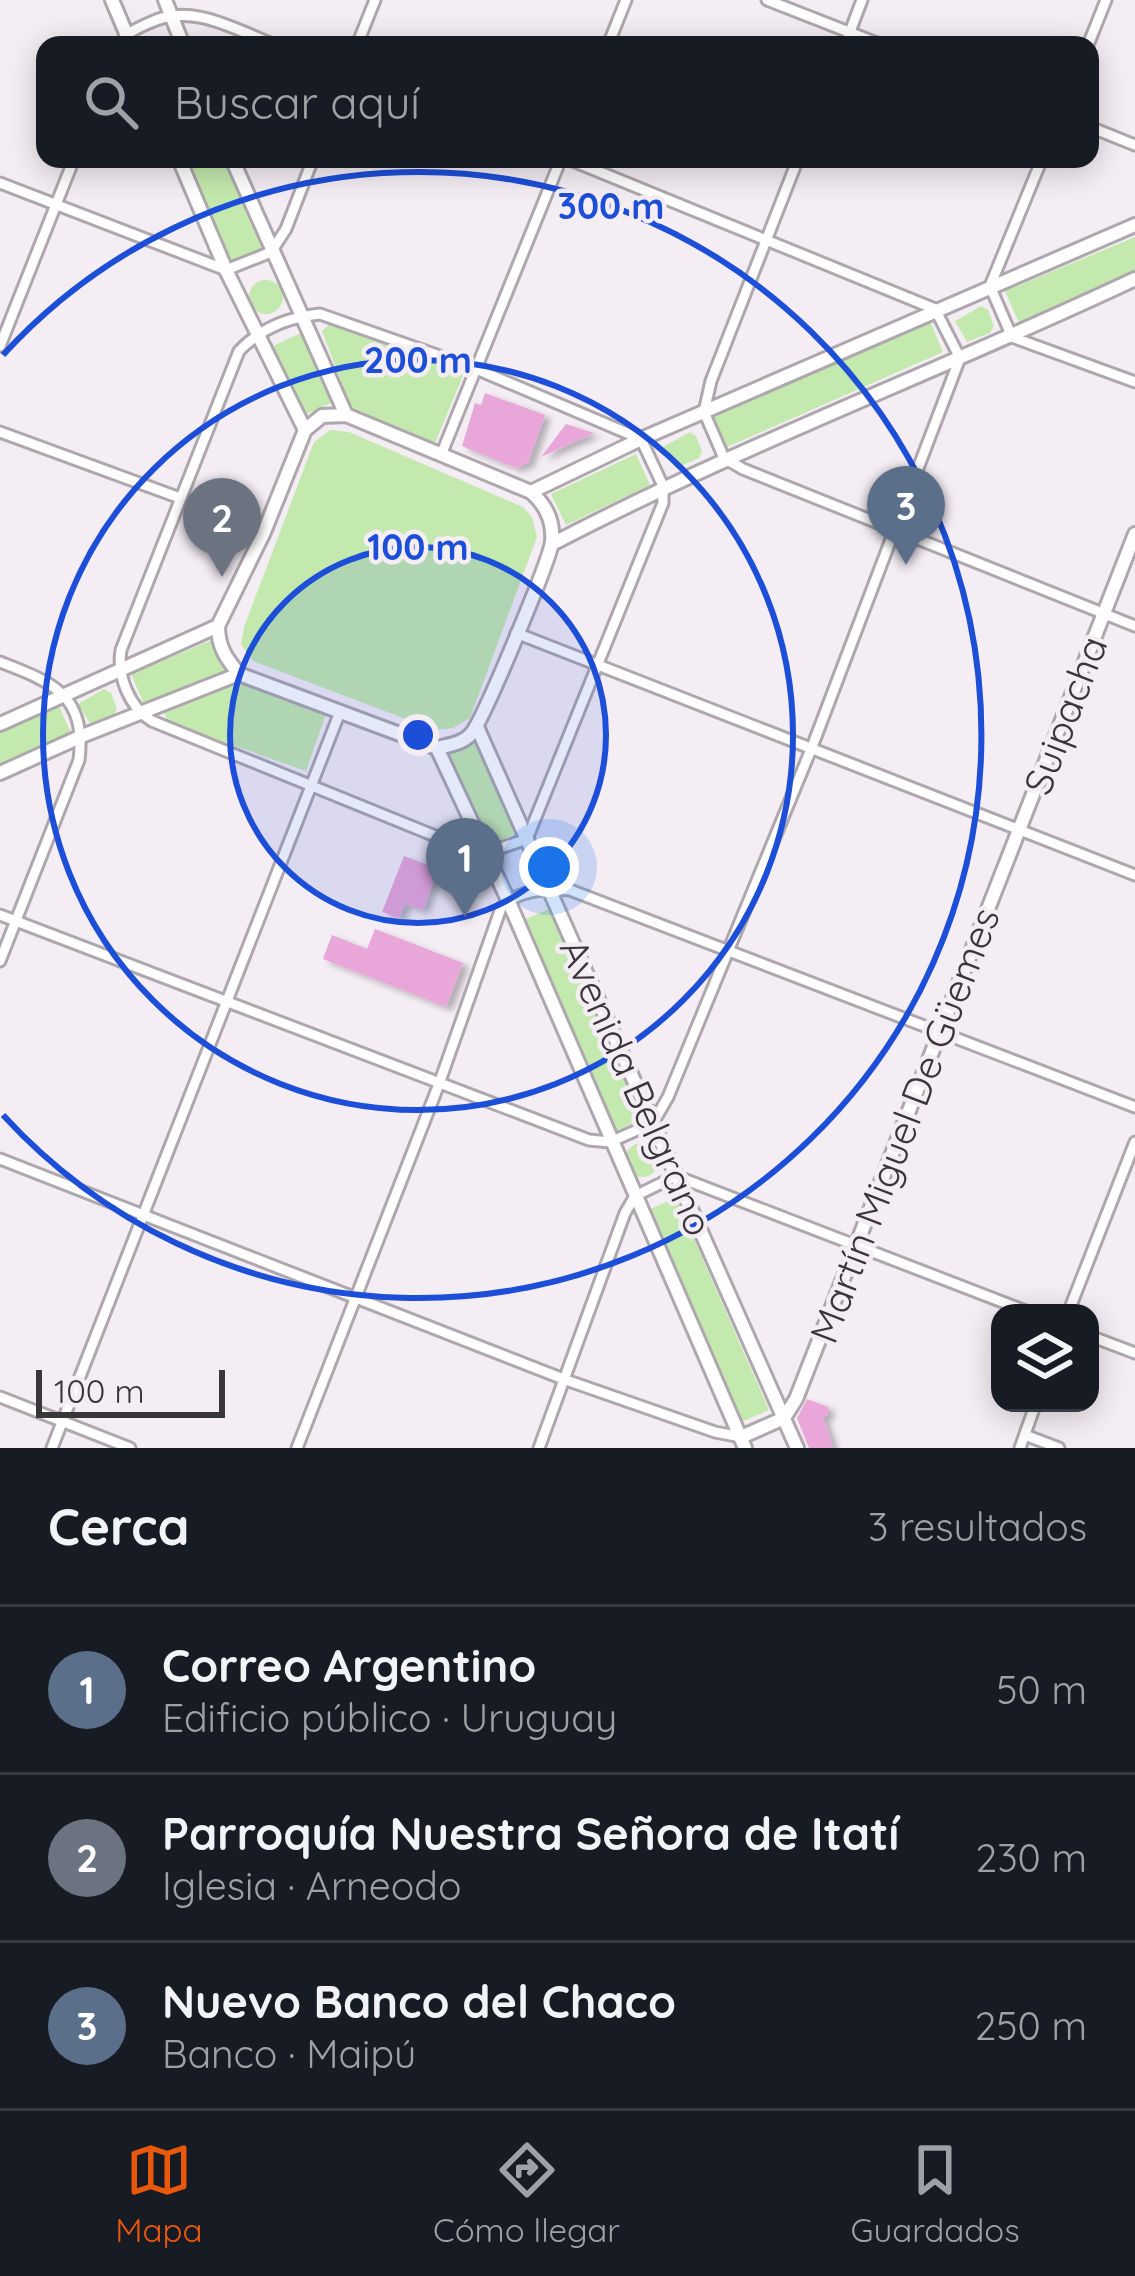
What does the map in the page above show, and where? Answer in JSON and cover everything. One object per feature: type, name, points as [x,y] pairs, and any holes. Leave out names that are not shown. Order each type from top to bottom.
[{"type":"street","points":[[112,0],[123,36]]},
{"type":"street","points":[[361,36],[375,0]]},
{"type":"street","points":[[612,36],[626,0]]},
{"type":"street","points":[[767,0],[860,36]]},
{"type":"street","points":[[848,36],[862,0]]},
{"type":"street","points":[[1092,36],[1106,0]]},
{"type":"street","points":[[131,36],[167,6]]},
{"type":"street","points":[[167,6],[179,36]]},
{"type":"street","points":[[167,6],[252,36]]},
{"type":"street","points":[[1099,131],[1135,145]]},
{"type":"street","points":[[0,346],[70,168]]},
{"type":"street","points":[[183,168],[226,270],[305,430]]},
{"type":"street","points":[[236,168],[346,415]]},
{"type":"street","points":[[0,183],[226,270],[271,252],[286,229],[310,168]]},
{"type":"street","points":[[441,455],[560,168]]},
{"type":"street","points":[[0,915],[589,1140],[610,1142],[653,1123],[668,1097],[812,747],[960,358],[935,309],[587,168]]},
{"type":"street","points":[[794,168],[711,381],[704,412],[724,458],[1135,626]]},
{"type":"street","points":[[1038,168],[990,286],[1012,337],[1135,382]]},
{"type":"street","points":[[531,492],[935,309],[1135,225]]},
{"type":"street","points":[[552,544],[724,458],[1012,337],[1135,279]]},
{"type":"street","points":[[302,316],[336,316],[641,439],[663,486],[663,503],[527,839],[486,853],[472,851],[139,713],[118,670],[121,650],[239,351],[256,334],[302,316]]},
{"type":"street","points":[[346,415],[531,492],[548,513],[552,544],[477,727],[460,743],[436,748],[239,674],[224,656],[218,626],[265,532],[305,430],[322,416],[346,415]]},
{"type":"street","points":[[0,431],[180,498]]},
{"type":"street","name":"Suipacha","points":[[1020,829],[1135,534]]},
{"type":"street","points":[[0,724],[218,626]]},
{"type":"street","points":[[516,633],[1135,875]]},
{"type":"street","points":[[0,662],[53,682],[82,736],[79,760],[0,962]]},
{"type":"street","points":[[0,773],[239,674]]},
{"type":"street","points":[[52,1448],[340,712]]},
{"type":"street","name":"Avenida Belgrano","points":[[477,727],[797,1448]]},
{"type":"street","name":"Avenida Belgrano","points":[[436,748],[508,900],[743,1443]]},
{"type":"street","name":"Martín Miguel De Güemes","points":[[784,1418],[796,1399],[1020,829]]},
{"type":"street","points":[[297,1448],[439,1084],[501,908],[508,900],[549,888],[570,890],[1135,1107]]},
{"type":"street","points":[[1072,1304],[1135,1142]]},
{"type":"street","points":[[0,1160],[566,1380],[743,1443],[784,1418]]},
{"type":"street","points":[[539,1448],[625,1213],[635,1196],[676,1176],[1008,1304]]},
{"type":"street","points":[[1099,1339],[1135,1353]]},
{"type":"street","points":[[0,1397],[130,1448]]},
{"type":"street","points":[[1020,1448],[1033,1412]]},
{"type":"street","points":[[1025,1435],[1059,1448]]},
{"type":"path","points":[[180,498],[265,532]]},
{"type":"green space","points":[[191,168],[228,168],[262,248],[231,262]]},
{"type":"green space","points":[[1135,237],[1135,270],[1019,323],[1005,291]]},
{"type":"green space","points":[[266,280],[278,285],[283,297],[278,309],[266,314],[254,309],[249,297],[254,285]]},
{"type":"green space","points":[[981,306],[988,310],[994,326],[990,333],[967,342],[955,321]]},
{"type":"green space","points":[[930,321],[943,352],[725,448],[711,417]]},
{"type":"green space","points":[[331,323],[464,373],[435,443],[351,408],[322,331]]},
{"type":"green space","points":[[301,333],[333,402],[305,415],[273,346]]},
{"type":"green space","points":[[330,430],[349,432],[523,507],[532,517],[537,537],[470,718],[453,728],[435,730],[253,661],[241,644],[314,442]]},
{"type":"green space","points":[[690,432],[702,451],[699,458],[676,468],[663,447]]},
{"type":"green space","points":[[636,454],[650,485],[566,525],[551,494]]},
{"type":"green space","points":[[212,640],[225,670],[144,704],[131,674]]},
{"type":"green space","points":[[238,682],[326,714],[306,771],[167,722],[164,711]]},
{"type":"green space","points":[[104,689],[111,693],[117,709],[113,716],[91,725],[78,704]]},
{"type":"green space","points":[[59,706],[71,733],[0,765],[0,733]]},
{"type":"green space","points":[[476,741],[517,833],[489,846],[448,754]]},
{"type":"green space","points":[[552,908],[644,1119],[616,1131],[523,920]]},
{"type":"green space","points":[[642,1143],[654,1148],[659,1160],[654,1172],[642,1177],[630,1172],[625,1160],[630,1148]]},
{"type":"green space","points":[[676,1198],[769,1410],[741,1422],[648,1210]]},
{"type":"building","points":[[485,393],[545,415],[528,463],[516,468],[462,446],[475,403],[481,405]]},
{"type":"building","points":[[566,424],[594,433],[541,457]]},
{"type":"building","points":[[404,856],[438,869],[423,910],[405,904],[399,918],[382,912]]},
{"type":"building","points":[[375,929],[463,963],[446,1007],[323,959],[332,935],[367,949]]},
{"type":"building","points":[[807,1399],[828,1407],[823,1417],[833,1448],[809,1448],[797,1418]]},
{"type":"place","name":"Nuevo Banco del Chaco","points":[[906,565]]},
{"type":"place","name":"Parroquía Nuestra Señora de Itatí","points":[[222,577]]},
{"type":"place","name":"Correo Argentino","points":[[465,917]]}]
